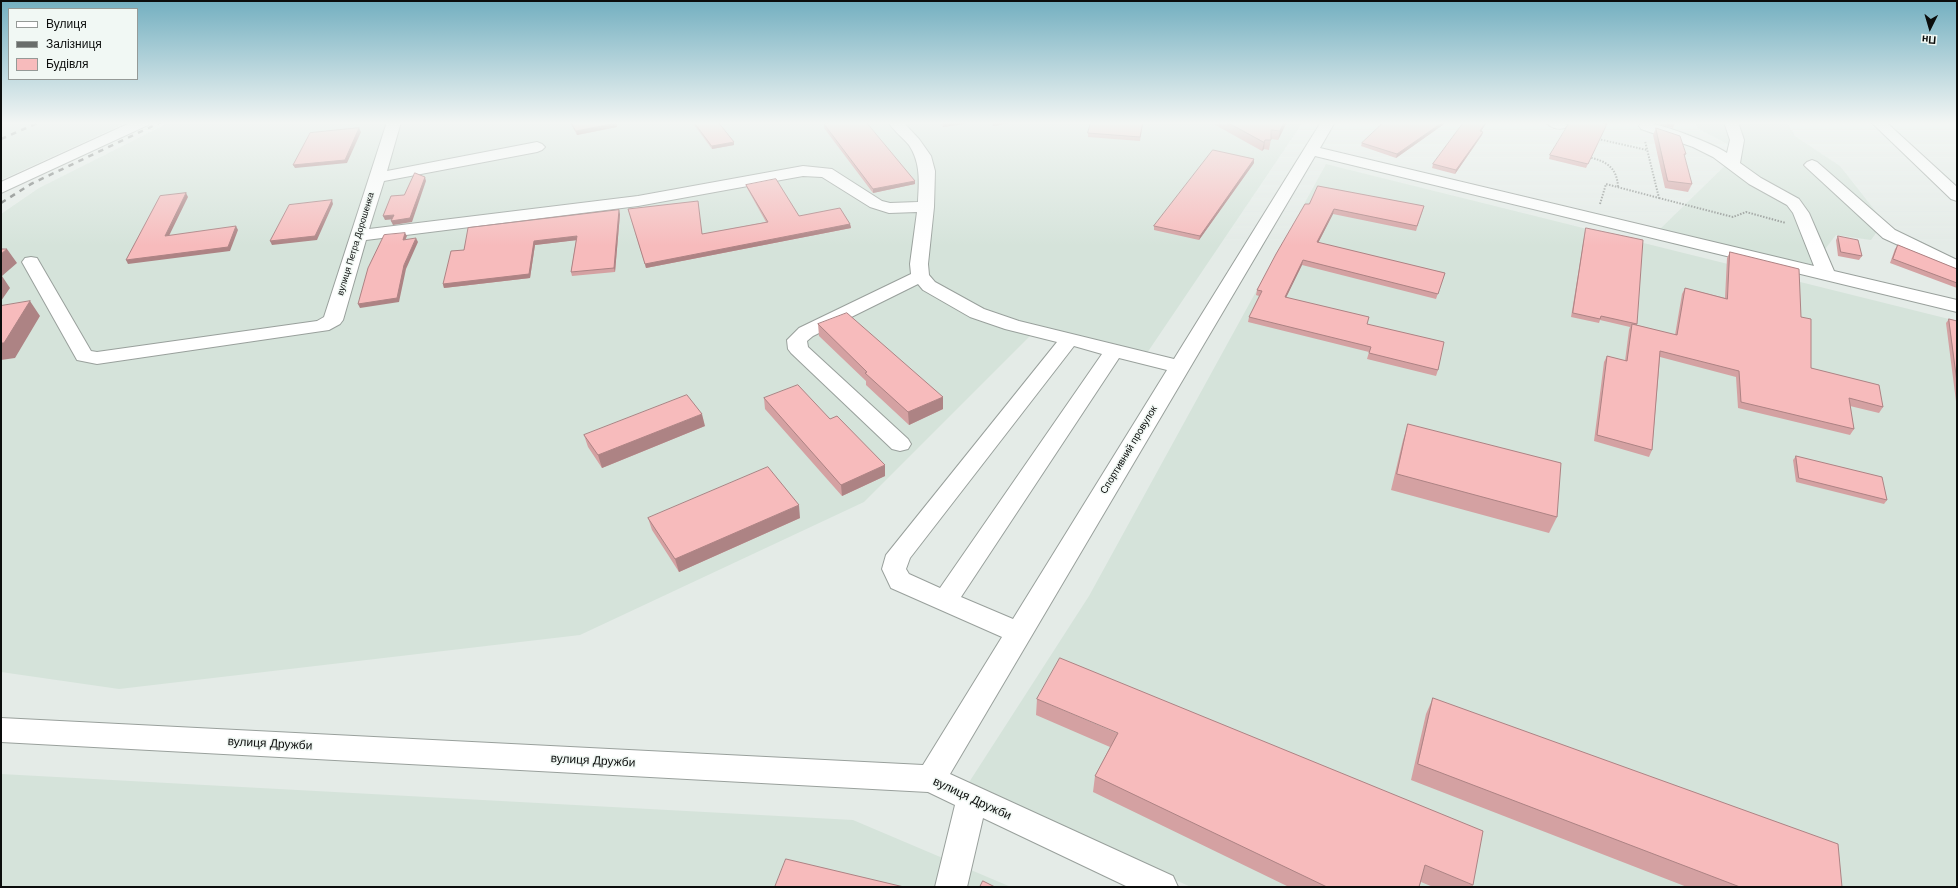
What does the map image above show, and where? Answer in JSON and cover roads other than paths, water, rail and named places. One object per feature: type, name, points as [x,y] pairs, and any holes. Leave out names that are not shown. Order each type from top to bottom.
[{"type":"street","points":[[1,188],[54,163]]},
{"type":"street","name":"вулиця Петра Дорошенка","points":[[31,262],[84,356],[98,358],[322,326],[333,320],[381,163]]},
{"type":"street","points":[[376,178],[452,163]]},
{"type":"street","points":[[925,163],[927,171],[926,206],[919,264],[920,276],[929,286],[977,313],[1012,325],[1180,367]]},
{"type":"street","name":"Спортивний провулок","points":[[931,779],[1302,163]]},
{"type":"street","points":[[1366,163],[1957,306]]},
{"type":"street","points":[[1922,163],[1957,196]]},
{"type":"street","points":[[1732,164],[1755,181],[1792,202],[1801,213],[1826,274]]},
{"type":"street","points":[[1812,165],[1889,234],[1957,267]]},
{"type":"street","points":[[358,236],[638,201],[810,171],[826,172],[876,204],[888,208],[926,206]]},
{"type":"street","points":[[900,444],[798,350],[797,340],[806,332],[920,276]]},
{"type":"street","points":[[1019,633],[900,581],[894,569],[898,555],[1069,340]]},
{"type":"street","points":[[945,601],[1114,351]]},
{"type":"street","name":"вулиця Дружби","points":[[1,730],[931,779],[1162,887]]},
{"type":"street","points":[[951,887],[972,798]]},
{"type":"railway","points":[[1,203],[31,184],[74,163]]}]
